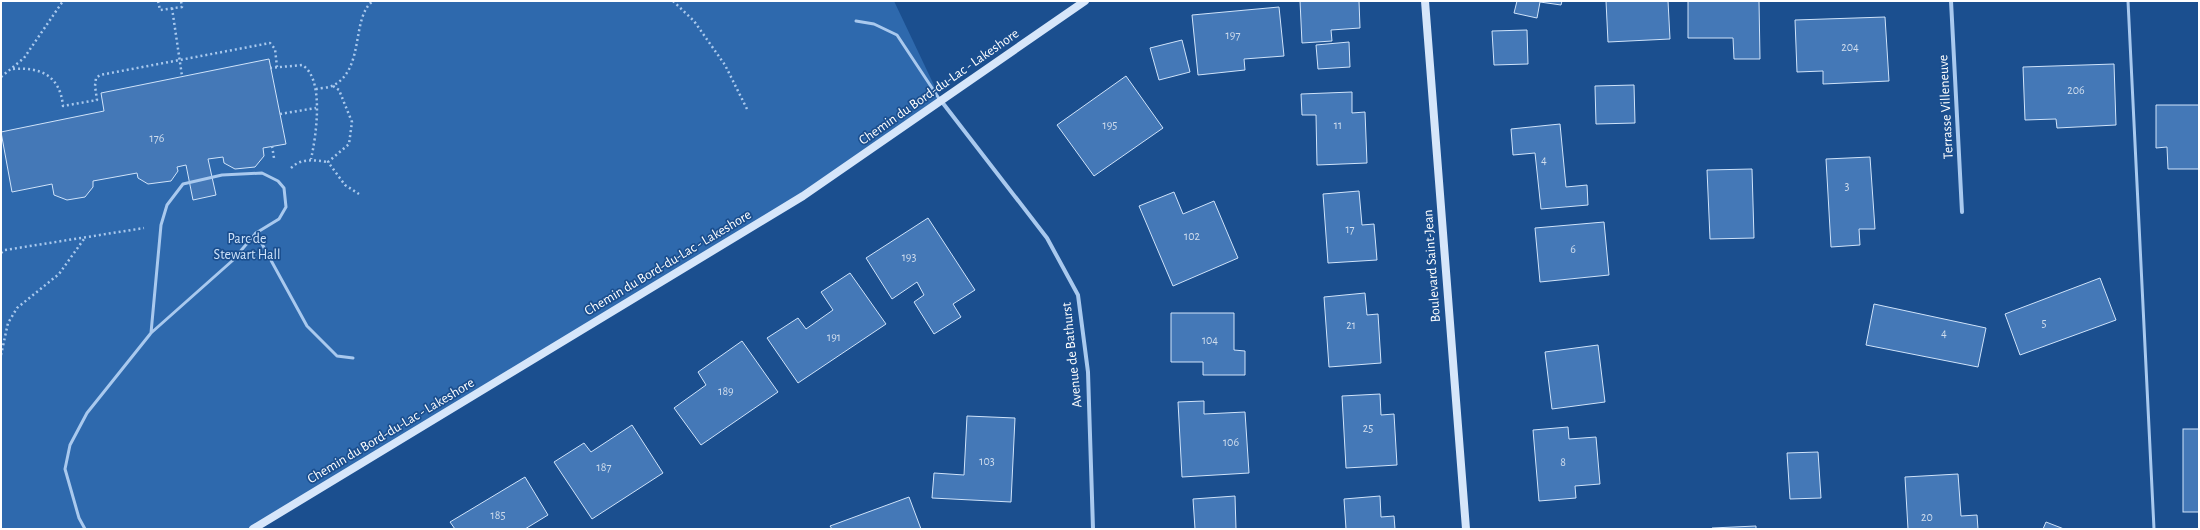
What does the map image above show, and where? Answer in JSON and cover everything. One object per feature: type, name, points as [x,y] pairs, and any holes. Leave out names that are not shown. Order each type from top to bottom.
[{"type":"street","name":"Chemin du Bord-du-Lac - Lakeshore","points":[[253,529],[803,196],[942,102],[1085,1]]},
{"type":"street","name":"Boulevard Saint-Jean","points":[[1425,1],[1466,529]]},
{"type":"street","name":"Terrasse Villeneuve","points":[[1951,1],[1962,212]]},
{"type":"street","name":"Avenue de Bathurst","points":[[942,102],[1047,238],[1078,295],[1088,372],[1093,529]]},
{"type":"lane","points":[[2128,1],[2154,529]]},
{"type":"lane","points":[[856,21],[874,24],[897,35],[942,102]]},
{"type":"lane","points":[[85,529],[79,518],[65,469],[70,445],[87,413],[151,333],[232,261],[256,233],[279,219],[286,207],[284,188],[278,181],[262,173],[222,175],[183,184],[167,205],[161,225],[151,333]]},
{"type":"lane","points":[[256,233],[307,326],[337,356],[353,358]]},
{"type":"path","points":[[1,77],[24,58],[63,1]]},
{"type":"path","points":[[158,1],[160,10],[182,7],[181,1]]},
{"type":"path","points":[[316,89],[333,86],[345,75],[353,60],[364,14],[369,3],[373,1]]},
{"type":"path","points":[[673,1],[694,21],[724,65],[747,109]]},
{"type":"path","points":[[172,8],[182,76]]},
{"type":"path","points":[[12,69],[36,70],[49,75],[62,98],[63,106],[97,100],[95,86],[96,78],[100,75],[270,43],[275,49],[277,67]]},
{"type":"path","points":[[270,68],[302,65],[310,73],[316,89],[316,130],[311,160]]},
{"type":"path","points":[[328,162],[349,144],[352,122],[339,90],[333,86]]},
{"type":"path","points":[[280,114],[316,108]]},
{"type":"path","points":[[278,181],[296,164],[311,160],[328,162],[345,185],[359,194]]},
{"type":"path","points":[[1,253],[5,250],[84,239],[161,225]]},
{"type":"path","points":[[1,355],[8,323],[17,308],[59,274],[84,239]]},
{"type":"green space","name":"Parc de Stewart Hall","points":[[1,1],[894,1],[942,102],[803,196],[253,529],[1,529]]},
{"type":"building","points":[[1300,1],[1359,1],[1360,28],[1331,30],[1332,41],[1302,43]]},
{"type":"building","points":[[1517,1],[1562,1],[1561,5],[1540,2],[1537,18],[1514,13]]},
{"type":"building","points":[[1606,1],[1668,1],[1670,39],[1608,42]]},
{"type":"building","points":[[1688,1],[1759,1],[1760,59],[1734,59],[1733,38],[1688,38]]},
{"type":"building","points":[[1279,7],[1284,56],[1244,59],[1245,70],[1198,75],[1192,15]]},
{"type":"building","points":[[1885,17],[1889,81],[1823,84],[1823,71],[1797,72],[1795,20]]},
{"type":"building","points":[[1527,30],[1528,64],[1494,65],[1492,31]]},
{"type":"building","points":[[1182,40],[1190,72],[1159,80],[1150,48]]},
{"type":"building","points":[[1349,42],[1350,67],[1318,69],[1316,45]]},
{"type":"building","points":[[269,59],[286,144],[263,148],[264,156],[255,167],[235,169],[224,163],[223,157],[208,159],[216,195],[193,200],[186,165],[177,167],[178,171],[171,181],[148,184],[138,178],[137,173],[93,181],[93,187],[85,197],[67,200],[54,195],[52,184],[12,192],[1,132],[104,111],[101,93]]},
{"type":"building","points":[[2114,64],[2116,125],[2057,128],[2056,119],[2025,120],[2023,67]]},
{"type":"building","points":[[1126,76],[1163,128],[1094,176],[1057,125]]},
{"type":"building","points":[[1634,85],[1635,123],[1596,124],[1595,86]]},
{"type":"building","points":[[1352,92],[1352,113],[1365,112],[1367,163],[1317,165],[1316,115],[1302,115],[1301,94]]},
{"type":"building","points":[[2156,105],[2199,105],[2199,169],[2168,169],[2167,147],[2156,148]]},
{"type":"building","points":[[1560,124],[1566,187],[1587,185],[1588,205],[1541,209],[1535,153],[1513,155],[1511,129]]},
{"type":"building","points":[[1870,157],[1875,229],[1859,229],[1860,245],[1831,247],[1826,159]]},
{"type":"building","points":[[1752,169],[1754,238],[1710,239],[1707,170]]},
{"type":"building","points":[[1359,191],[1362,225],[1374,224],[1377,260],[1328,263],[1323,194]]},
{"type":"building","points":[[1174,192],[1183,214],[1214,201],[1238,258],[1173,286],[1139,206]]},
{"type":"building","points":[[928,218],[975,290],[953,304],[961,317],[934,334],[914,302],[924,295],[917,282],[892,299],[866,258]]},
{"type":"building","points":[[1604,222],[1609,275],[1540,282],[1535,228]]},
{"type":"building","points":[[850,273],[886,324],[798,383],[767,338],[798,318],[806,329],[833,310],[821,292]]},
{"type":"building","points":[[2100,278],[2116,320],[2020,355],[2005,314]]},
{"type":"building","points":[[1365,293],[1367,315],[1378,314],[1381,363],[1329,367],[1324,297]]},
{"type":"building","points":[[1874,304],[1986,328],[1978,367],[1866,345]]},
{"type":"building","points":[[1171,313],[1234,313],[1234,350],[1245,351],[1245,375],[1203,375],[1203,362],[1171,362]]},
{"type":"building","points":[[742,341],[778,392],[701,445],[674,408],[706,385],[698,372]]},
{"type":"building","points":[[1598,345],[1605,402],[1552,409],[1545,352]]},
{"type":"building","points":[[1380,394],[1381,415],[1394,414],[1397,465],[1346,468],[1342,396]]},
{"type":"building","points":[[1204,401],[1204,414],[1245,412],[1249,473],[1182,477],[1178,402]]},
{"type":"building","points":[[967,416],[1015,418],[1011,502],[932,498],[934,473],[964,475]]},
{"type":"building","points":[[632,425],[663,473],[592,519],[554,462],[584,443],[591,452]]},
{"type":"building","points":[[1568,427],[1569,439],[1596,437],[1600,484],[1575,486],[1576,498],[1539,501],[1533,430]]},
{"type":"building","points":[[2183,429],[2199,429],[2199,512],[2183,512]]},
{"type":"building","points":[[1818,452],[1821,498],[1790,499],[1787,453]]},
{"type":"building","points":[[1958,474],[1961,516],[1977,515],[1978,529],[1908,529],[1905,477]]},
{"type":"building","points":[[525,477],[548,515],[525,529],[455,529],[450,522]]},
{"type":"building","points":[[1235,496],[1236,529],[1195,529],[1193,499]]},
{"type":"building","points":[[1380,496],[1381,517],[1394,516],[1395,529],[1346,529],[1344,499]]},
{"type":"building","points":[[909,497],[921,529],[832,529],[830,526]]},
{"type":"building","points":[[2046,522],[2064,529],[2043,529]]},
{"type":"building","points":[[1756,526],[1756,529],[1712,529],[1712,528]]}]
